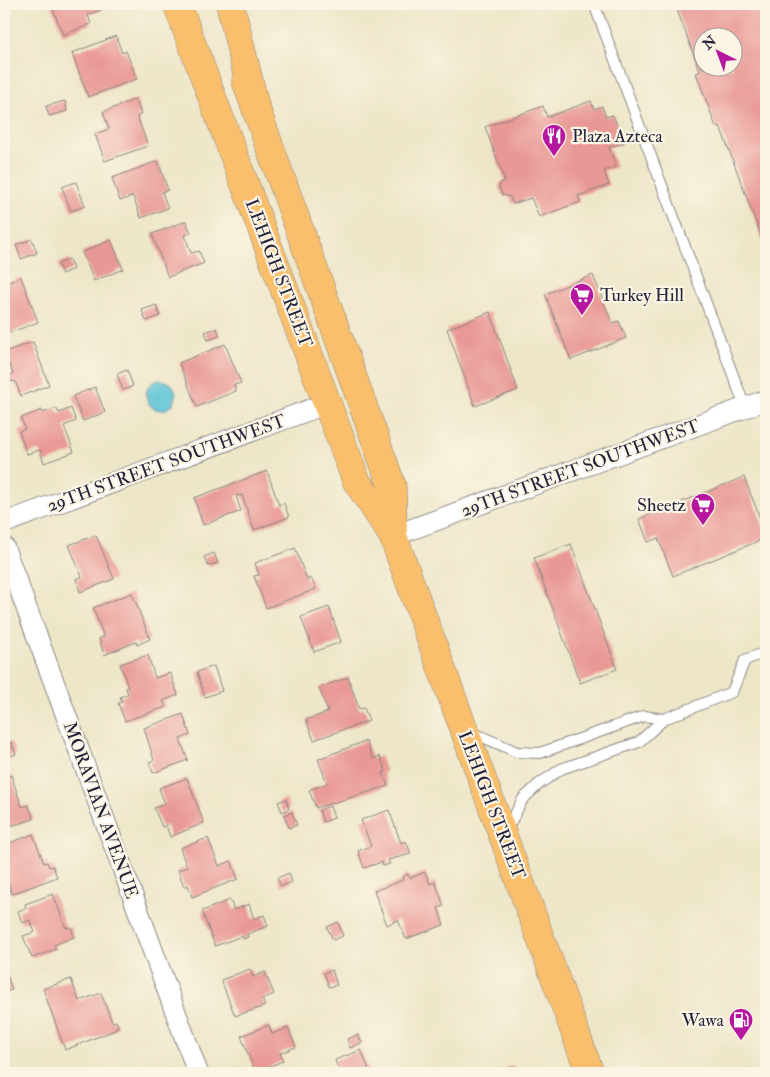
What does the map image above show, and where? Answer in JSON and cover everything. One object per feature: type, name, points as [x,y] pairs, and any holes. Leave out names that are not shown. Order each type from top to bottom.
[{"type":"highway","name":"LEHIGH STREET","points":[[177,4],[356,480],[393,536],[590,1073]]},
{"type":"highway","name":"LEHIGH STREET","points":[[216,4],[254,102],[392,486],[393,536]]},
{"type":"highway","points":[[230,4],[254,102]]},
{"type":"street","name":"29TH STREET SOUTHWEST","points":[[393,536],[766,400]]},
{"type":"street","name":"29TH STREET SOUTHWEST","points":[[4,523],[328,403]]},
{"type":"street","name":"MORAVIAN AVENUE","points":[[4,547],[198,1073]]},
{"type":"lane","points":[[594,4],[745,407]]},
{"type":"lane","points":[[504,836],[514,813],[523,799],[539,784],[561,769],[638,742],[664,719],[732,692],[745,660],[766,652]]},
{"type":"lane","points":[[463,728],[517,752],[540,753],[644,716],[664,719]]},
{"type":"water","points":[[161,380],[172,384],[176,395],[172,406],[161,410],[150,406],[146,395],[150,384]]},
{"type":"building","points":[[51,4],[98,4],[101,10],[88,15],[91,24],[63,35]]},
{"type":"building","points":[[675,4],[765,4],[766,249],[720,126],[716,127],[698,78],[742,78],[742,28],[692,28],[692,50]]},
{"type":"building","points":[[116,36],[122,53],[126,51],[137,79],[88,97],[72,53]]},
{"type":"building","points":[[136,99],[141,114],[137,116],[148,146],[105,161],[95,134],[109,129],[103,112]]},
{"type":"building","points":[[65,101],[67,111],[49,116],[46,106]]},
{"type":"building","name":"Plaza Azteca","points":[[591,101],[594,109],[602,106],[606,117],[613,115],[624,143],[609,147],[616,167],[604,171],[609,185],[578,196],[580,202],[539,217],[531,198],[513,204],[510,197],[502,195],[499,187],[501,182],[505,181],[485,127],[543,106],[547,117]]},
{"type":"building","points":[[158,161],[168,190],[162,192],[168,208],[141,218],[133,196],[120,201],[112,178]]},
{"type":"building","points":[[76,182],[85,206],[71,211],[62,187]]},
{"type":"building","points":[[186,221],[191,233],[185,235],[191,253],[199,251],[204,263],[168,277],[152,234]]},
{"type":"building","points":[[4,233],[8,244],[4,246]]},
{"type":"building","points":[[32,239],[37,253],[21,259],[16,245]]},
{"type":"building","points":[[111,240],[123,269],[94,281],[82,252]]},
{"type":"building","points":[[69,259],[73,269],[62,274],[58,264]]},
{"type":"building","name":"Turkey Hill","points":[[593,275],[612,323],[619,321],[626,338],[571,360],[545,294]]},
{"type":"building","points":[[21,277],[38,322],[4,335],[4,284]]},
{"type":"building","points":[[156,305],[160,316],[146,321],[142,310]]},
{"type":"building","points":[[490,312],[518,390],[475,406],[447,329]]},
{"type":"building","points":[[217,328],[220,336],[208,340],[205,332]]},
{"type":"building","points":[[33,342],[49,385],[21,396],[15,381],[12,382],[9,376],[13,374],[9,364],[4,366],[4,352]]},
{"type":"building","points":[[225,344],[241,383],[234,385],[236,391],[197,407],[179,363]]},
{"type":"building","points":[[127,370],[133,386],[123,390],[117,374]]},
{"type":"building","points":[[95,387],[105,412],[83,421],[73,396]]},
{"type":"building","points":[[56,408],[59,413],[71,408],[76,421],[64,426],[74,452],[44,463],[40,450],[27,454],[19,431],[25,429],[21,418],[42,410],[43,413]]},
{"type":"building","points":[[267,471],[279,505],[284,503],[289,517],[254,530],[242,495],[236,496],[241,511],[203,525],[194,498]]},
{"type":"building","name":"Sheetz","points":[[744,477],[766,533],[766,538],[673,576],[658,538],[648,542],[639,519]]},
{"type":"building","points":[[96,535],[114,579],[80,592],[76,579],[82,577],[69,545]]},
{"type":"building","points":[[571,544],[617,669],[580,683],[534,558]]},
{"type":"building","points":[[295,548],[307,580],[311,578],[316,589],[266,608],[254,576],[259,575],[255,563]]},
{"type":"building","points":[[214,553],[218,563],[208,566],[204,557]]},
{"type":"building","points":[[132,593],[150,639],[137,645],[136,642],[104,655],[99,638],[104,637],[93,608]]},
{"type":"building","points":[[329,607],[341,642],[314,652],[301,617]]},
{"type":"building","points":[[148,655],[155,678],[170,673],[178,695],[163,701],[166,707],[125,721],[118,703],[122,702],[120,697],[128,694],[126,688],[128,687],[120,664]]},
{"type":"building","points":[[214,666],[222,691],[205,697],[197,672]]},
{"type":"building","points":[[766,667],[766,680],[762,669]]},
{"type":"building","points":[[348,677],[359,709],[364,708],[369,721],[314,740],[306,720],[328,712],[319,688]]},
{"type":"building","points":[[183,714],[190,735],[180,739],[188,760],[153,773],[149,762],[154,760],[144,728]]},
{"type":"building","points":[[4,739],[6,744],[11,742],[16,754],[4,759]]},
{"type":"building","points":[[366,741],[373,759],[380,756],[386,772],[383,773],[388,786],[316,808],[309,790],[327,783],[318,759]]},
{"type":"building","points":[[11,775],[22,807],[28,805],[34,819],[4,828],[4,778]]},
{"type":"building","points":[[187,778],[204,823],[170,837],[166,825],[162,827],[154,808],[165,804],[159,788]]},
{"type":"building","points":[[286,799],[289,809],[282,812],[278,802]]},
{"type":"building","points":[[330,806],[334,818],[323,822],[319,810]]},
{"type":"building","points":[[389,810],[401,843],[406,841],[411,854],[388,860],[390,864],[383,866],[382,862],[364,868],[358,851],[371,846],[361,820]]},
{"type":"building","points":[[292,812],[297,825],[289,828],[284,815]]},
{"type":"building","points":[[33,834],[44,863],[47,862],[49,867],[53,866],[57,877],[12,894],[4,873],[4,845]]},
{"type":"building","points":[[208,838],[219,866],[231,861],[238,879],[192,897],[188,885],[184,887],[178,870],[187,867],[180,848]]},
{"type":"building","points":[[425,872],[430,884],[435,882],[444,906],[438,908],[444,925],[406,939],[398,920],[387,925],[374,891],[403,880],[402,877],[408,874],[410,878]]},
{"type":"building","points":[[289,873],[292,882],[281,886],[277,878]]},
{"type":"building","points":[[53,894],[66,928],[71,927],[74,937],[54,945],[56,949],[32,958],[23,936],[35,932],[30,920],[22,923],[18,911],[26,908],[25,904]]},
{"type":"building","points":[[230,900],[234,910],[249,904],[254,919],[264,915],[268,926],[247,934],[248,937],[243,939],[242,936],[215,946],[202,911]]},
{"type":"building","points":[[338,922],[343,936],[333,940],[327,927]]},
{"type":"building","points":[[250,969],[253,977],[265,972],[274,994],[262,999],[265,1006],[235,1016],[221,980]]},
{"type":"building","points":[[332,970],[337,985],[329,987],[324,973]]},
{"type":"building","points":[[8,977],[12,990],[4,992],[4,978]]},
{"type":"building","points":[[71,979],[79,1001],[101,993],[112,1022],[116,1021],[118,1027],[115,1030],[65,1050],[43,989]]},
{"type":"building","points":[[269,1025],[272,1034],[288,1028],[296,1047],[280,1053],[283,1061],[255,1072],[241,1036]]},
{"type":"building","points":[[358,1035],[362,1043],[350,1048],[347,1039]]},
{"type":"building","points":[[361,1050],[370,1072],[340,1073],[335,1060]]},
{"type":"building","points":[[513,1066],[516,1073],[494,1073]]},
{"type":"place","name":"Plaza Azteca","points":[[554,157]]},
{"type":"place","name":"Turkey Hill","points":[[582,316]]},
{"type":"place","name":"Sheetz","points":[[703,526]]},
{"type":"place","name":"Wawa","points":[[741,1041]]}]
